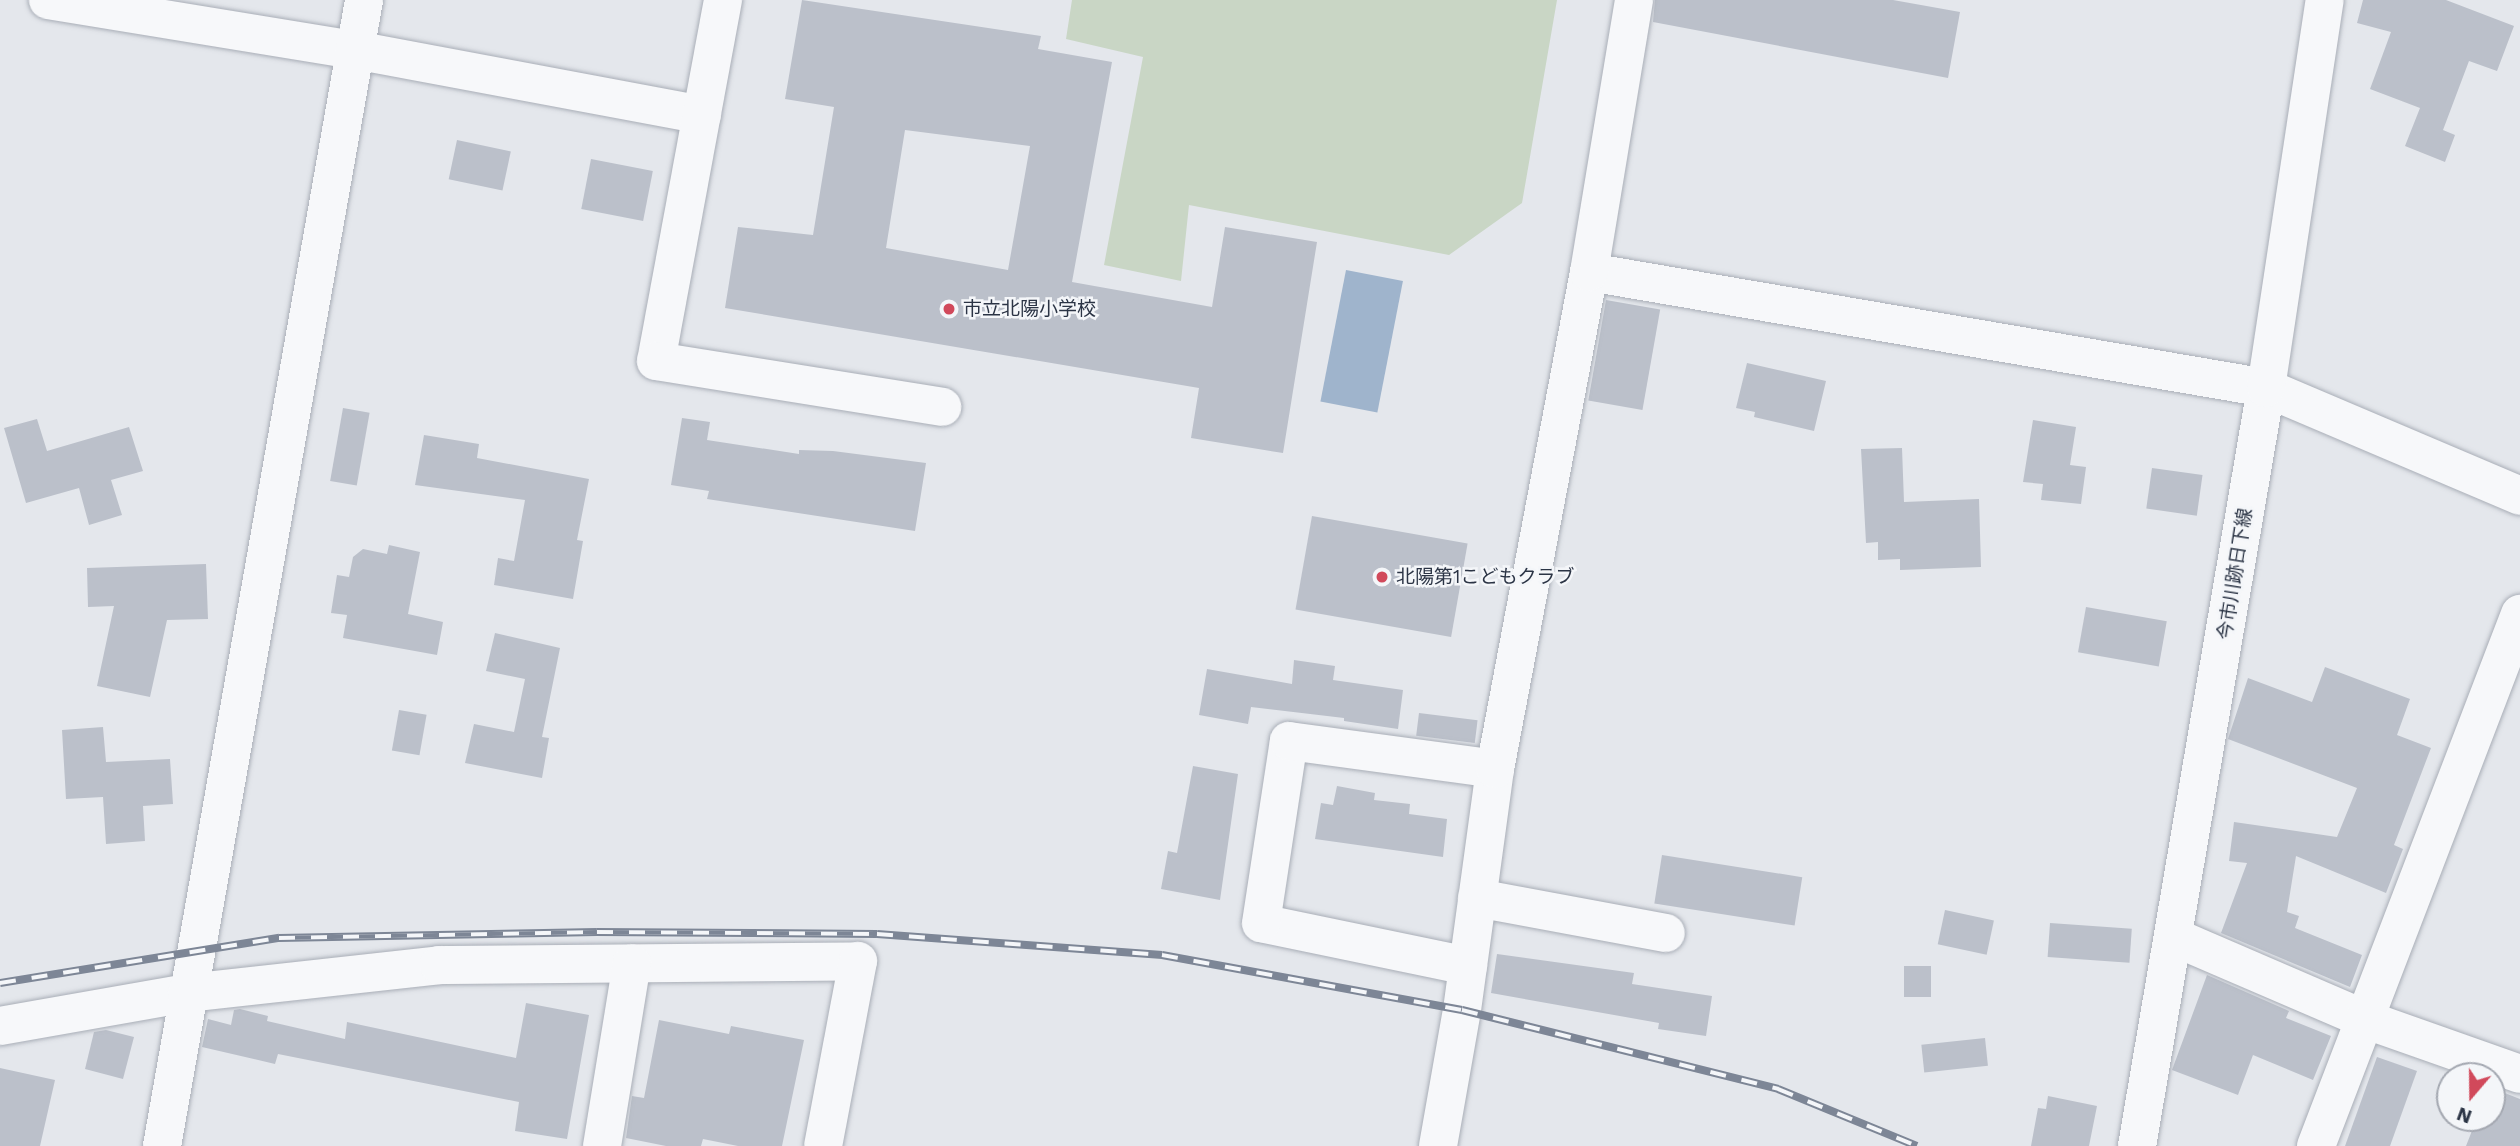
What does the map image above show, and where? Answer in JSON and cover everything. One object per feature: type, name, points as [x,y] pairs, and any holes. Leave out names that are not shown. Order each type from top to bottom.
[{"type":"street","points":[[48,0],[355,50],[702,115]]},
{"type":"street","points":[[162,1146],[364,0]]},
{"type":"street","points":[[723,0],[656,361],[942,407]]},
{"type":"street","points":[[1437,1146],[1468,966],[1495,769],[1589,272],[1634,0]]},
{"type":"street","name":"今市川跡日下線","points":[[2137,1146],[2266,388],[2325,0]]},
{"type":"street","points":[[1589,272],[2266,388],[2520,496]]},
{"type":"street","points":[[2316,1146],[2520,614]]},
{"type":"street","points":[[1468,966],[1261,923],[1289,741],[1495,769]]},
{"type":"street","points":[[1477,898],[1666,933]]},
{"type":"street","points":[[2174,937],[2364,1019],[2520,1074]]},
{"type":"street","points":[[0,1026],[187,993],[439,965],[858,961],[823,1146]]},
{"type":"street","points":[[602,1146],[632,962]]},
{"type":"green space","points":[[1072,0],[1557,0],[1522,203],[1449,255],[1189,205],[1181,281],[1104,265],[1143,57],[1066,39]]},
{"type":"water","points":[[1346,270],[1403,281],[1377,413],[1320,402]]},
{"type":"building","points":[[802,0],[1041,36],[1038,49],[1112,62],[1072,282],[1212,307],[1225,227],[1317,242],[1283,453],[1191,438],[1199,388],[725,308],[738,227],[813,235],[834,107],[785,99]],"holes":[[[905,130],[1030,146],[1008,270],[886,248]]]},
{"type":"building","points":[[1655,0],[1893,0],[1960,12],[1948,78],[1653,22]]},
{"type":"building","points":[[2363,0],[2446,0],[2514,26],[2497,71],[2469,61],[2443,130],[2455,135],[2445,162],[2405,146],[2420,108],[2370,89],[2391,32],[2357,23]]},
{"type":"building","points":[[457,140],[511,151],[502,191],[449,179]]},
{"type":"building","points":[[591,159],[653,171],[643,221],[581,209]]},
{"type":"building","points":[[1606,300],[1660,310],[1642,410],[1588,400]]},
{"type":"building","points":[[1747,363],[1826,381],[1814,431],[1754,417],[1755,412],[1736,408]]},
{"type":"building","points":[[343,408],[370,413],[357,486],[330,481]]},
{"type":"building","points":[[682,418],[710,422],[707,440],[799,454],[799,450],[833,451],[926,463],[915,531],[707,499],[709,491],[671,485]]},
{"type":"building","points":[[37,419],[47,451],[129,427],[143,471],[111,480],[122,515],[89,525],[79,488],[26,503],[4,428]]},
{"type":"building","points":[[2033,420],[2076,427],[2070,465],[2086,467],[2081,504],[2041,500],[2043,484],[2023,482]]},
{"type":"building","points":[[424,435],[479,444],[477,458],[589,479],[577,540],[583,541],[573,599],[494,585],[498,558],[514,561],[525,500],[415,485]]},
{"type":"building","points":[[1902,448],[1904,502],[1979,499],[1981,567],[1900,570],[1900,559],[1878,560],[1878,542],[1866,543],[1861,449]]},
{"type":"building","points":[[2152,468],[2203,475],[2197,516],[2146,509]]},
{"type":"building","name":"北陽第1こどもクラブ","points":[[1312,516],[1468,543],[1451,637],[1296,610]]},
{"type":"building","points":[[389,545],[420,552],[408,614],[443,622],[437,655],[343,638],[347,615],[331,613],[337,575],[349,577],[353,557],[363,549],[387,554]]},
{"type":"building","points":[[206,564],[208,619],[167,620],[150,697],[97,686],[114,606],[88,607],[87,568]]},
{"type":"building","points":[[2086,607],[2167,621],[2159,667],[2078,652]]},
{"type":"building","points":[[495,633],[560,648],[542,737],[549,738],[542,778],[465,763],[474,724],[514,732],[525,679],[486,671]]},
{"type":"building","points":[[1294,660],[1335,666],[1333,680],[1403,690],[1398,729],[1344,721],[1344,718],[1251,707],[1248,724],[1199,715],[1207,669],[1292,684]]},
{"type":"building","points":[[2325,667],[2410,699],[2397,735],[2431,748],[2394,845],[2403,849],[2386,893],[2296,856],[2287,912],[2299,916],[2295,928],[2362,955],[2350,987],[2221,933],[2247,863],[2229,861],[2234,822],[2337,837],[2357,788],[2228,739],[2248,678],[2312,702]]},
{"type":"building","points":[[399,710],[427,715],[419,755],[392,750]]},
{"type":"building","points":[[1419,713],[1478,720],[1475,743],[1416,736]]},
{"type":"building","points":[[103,727],[106,762],[170,759],[173,804],[143,806],[145,841],[106,844],[103,797],[66,799],[62,730]]},
{"type":"building","points":[[1193,766],[1238,774],[1220,900],[1161,889],[1168,851],[1177,853]]},
{"type":"building","points":[[1337,786],[1375,793],[1374,800],[1410,804],[1409,814],[1447,819],[1443,857],[1315,839],[1321,803],[1333,805]]},
{"type":"building","points":[[1662,855],[1802,877],[1795,926],[1654,903]]},
{"type":"building","points":[[1945,910],[1994,920],[1987,955],[1938,944]]},
{"type":"building","points":[[2050,923],[2132,929],[2129,963],[2048,957]]},
{"type":"building","points":[[1497,954],[1634,973],[1632,984],[1712,996],[1706,1036],[1658,1029],[1659,1023],[1491,993]]},
{"type":"building","points":[[1904,966],[1931,966],[1931,997],[1904,997]]},
{"type":"building","points":[[2207,975],[2289,1011],[2286,1018],[2331,1036],[2313,1080],[2253,1055],[2238,1095],[2172,1070]]},
{"type":"building","points":[[526,1003],[589,1015],[567,1139],[515,1131],[519,1102],[278,1054],[275,1064],[202,1047],[208,1019],[231,1025],[234,1010],[240,1009],[268,1016],[267,1021],[345,1039],[347,1022],[516,1058]]},
{"type":"building","points":[[659,1020],[729,1034],[731,1026],[804,1040],[782,1146],[738,1146],[703,1139],[701,1146],[666,1146],[626,1138],[632,1096],[644,1098]]},
{"type":"building","points":[[106,1030],[134,1037],[123,1079],[85,1069],[94,1032]]},
{"type":"building","points":[[1985,1038],[1988,1066],[1924,1073],[1921,1045]]},
{"type":"building","points":[[2377,1057],[2417,1071],[2390,1146],[2345,1146]]},
{"type":"building","points":[[0,1068],[55,1080],[40,1146],[0,1146]]},
{"type":"building","points":[[2506,1094],[2520,1099],[2520,1146],[2466,1146],[2472,1132],[2506,1132]]},
{"type":"building","points":[[2048,1096],[2097,1106],[2089,1146],[2031,1146],[2038,1108],[2046,1109]]},
{"type":"railway","points":[[0,983],[279,938],[597,932],[877,934],[1162,955],[1462,1010],[1778,1089],[1917,1146]]},
{"type":"place","name":"市立北陽小学校","points":[[949,309]]},
{"type":"place","name":"北陽第1こどもクラブ","points":[[1382,577]]}]
